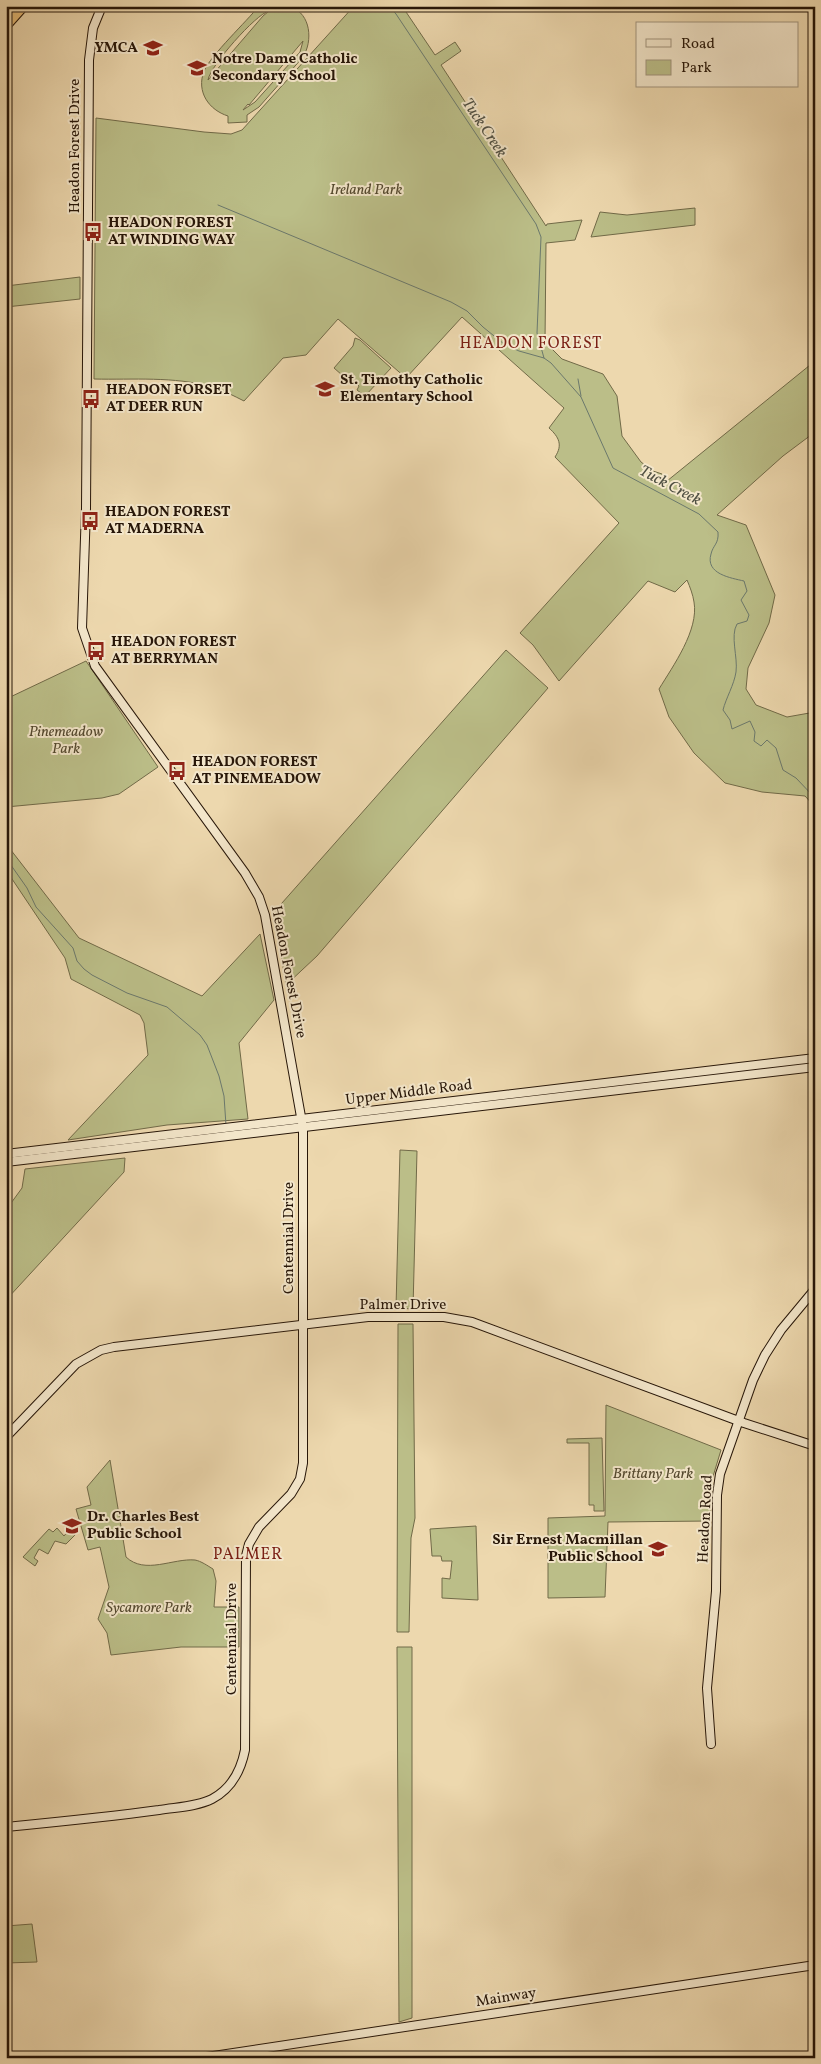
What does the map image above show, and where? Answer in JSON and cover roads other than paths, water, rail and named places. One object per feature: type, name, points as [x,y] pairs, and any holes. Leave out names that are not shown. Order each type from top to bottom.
[{"type":"highway","points":[[6,25],[23,6]]},
{"type":"street","name":"Headon Forest Drive","points":[[102,6],[93,28],[89,60],[88,268],[82,628],[95,666],[245,874],[259,897],[266,916],[302,1128]]},
{"type":"street","name":"Upper Middle Road","points":[[6,1154],[815,1058]]},
{"type":"street","name":"Upper Middle Road","points":[[6,1162],[815,1067]]},
{"type":"street","name":"Centennial Drive","points":[[6,1827],[126,1814],[195,1804],[212,1799],[226,1788],[234,1779],[242,1761],[244,1750],[246,1556],[252,1537],[259,1527],[291,1494],[300,1480],[303,1463],[302,1128]]},
{"type":"street","name":"Headon Road","points":[[711,1744],[707,1688],[716,1591],[717,1495],[722,1468],[753,1380],[765,1355],[781,1330],[815,1289]]},
{"type":"street","name":"Palmer Drive","points":[[6,1437],[76,1364],[101,1350],[368,1317],[444,1317],[461,1319],[738,1421],[815,1446]]},
{"type":"street","name":"Mainway","points":[[200,2058],[815,1965]]},
{"type":"waterway","name":"Tuck Creek","points":[[389,6],[536,224],[541,237],[537,333],[544,358]]},
{"type":"waterway","name":"Tuck Creek","points":[[218,205],[451,302],[467,311],[504,344],[519,351],[544,358],[551,363],[581,397],[613,468],[699,514],[718,532],[718,539],[712,551],[710,561],[715,571],[720,574],[744,581],[747,591],[741,600],[749,615],[747,621],[737,624],[735,629],[736,672],[723,710],[730,720],[732,729],[750,721],[755,732],[754,741],[761,746],[767,740],[776,748],[783,770],[796,778],[815,798]]},
{"type":"waterway","name":"Tuck Creek","points":[[578,379],[581,396]]},
{"type":"waterway","points":[[6,858],[27,888],[36,907],[73,948],[77,961],[84,969],[127,993],[167,1007],[200,1035],[207,1045],[219,1076],[224,1096],[226,1125]]},
{"type":"place","name":"YMCA","points":[[153,48]]},
{"type":"place","name":"Notre Dame Catholic Secondary School","points":[[197,68]]},
{"type":"place","name":"HEADON FOREST AT WINDING WAY","points":[[93,232]]},
{"type":"place","name":"St. Timothy Catholic Elementary School","points":[[325,389]]},
{"type":"place","name":"HEADON FORSET AT DEER RUN","points":[[91,399]]},
{"type":"place","name":"HEADON FOREST AT MADERNA","points":[[90,521]]},
{"type":"place","name":"HEADON FOREST AT BERRYMAN","points":[[96,651]]},
{"type":"place","name":"HEADON FOREST AT PINEMEADOW","points":[[177,771]]},
{"type":"place","name":"Dr. Charles Best Public School","points":[[72,1526]]},
{"type":"place","name":"Sir Ernest Macmillan Public School","points":[[658,1549]]},
{"type":"district","name":"HEADON FOREST","points":[[531,344]]},
{"type":"district","name":"PALMER","points":[[248,1555]]},
{"type":"park label","name":"Ireland Park","points":[[366,190]]},
{"type":"park label","name":"Pinemeadow Park","points":[[66,740]]},
{"type":"park label","name":"Brittany Park","points":[[653,1474]]},
{"type":"park label","name":"Sycamore Park","points":[[149,1608]]}]
